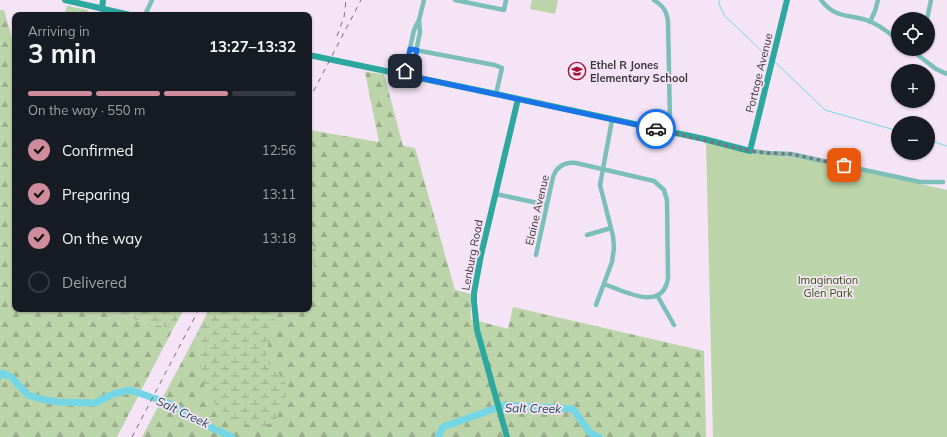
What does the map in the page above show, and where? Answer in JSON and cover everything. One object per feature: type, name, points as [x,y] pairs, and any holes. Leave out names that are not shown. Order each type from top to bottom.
[{"type":"street","points":[[65,0],[118,12]]},
{"type":"street","points":[[102,8],[104,0]]},
{"type":"street","points":[[147,12],[152,0]]},
{"type":"street","points":[[408,75],[410,49],[414,30],[419,20],[424,0]]},
{"type":"street","points":[[455,0],[504,10],[506,0]]},
{"type":"street","points":[[654,0],[666,10],[668,22],[669,132]]},
{"type":"street","name":"Portage Avenue","points":[[750,151],[787,0]]},
{"type":"street","points":[[822,0],[826,6],[834,12],[870,22],[891,35]]},
{"type":"street","points":[[870,22],[878,0]]},
{"type":"street","points":[[928,12],[931,0]]},
{"type":"street","points":[[408,75],[417,50],[420,32],[419,20]]},
{"type":"street","points":[[410,49],[484,62],[502,68],[496,94]]},
{"type":"street","points":[[312,56],[496,94],[750,151],[791,154],[920,182],[943,182]]},
{"type":"street","points":[[919,56],[936,69],[947,74]]},
{"type":"street","name":"Lenburg Road","points":[[507,437],[477,330],[474,292],[518,99]]},
{"type":"street","points":[[596,305],[614,254],[614,242],[611,228],[600,191],[600,180],[612,120]]},
{"type":"street","name":"Elaine Avenue","points":[[536,255],[556,170],[562,164],[571,163],[602,169]]},
{"type":"street","points":[[602,169],[654,181],[664,190],[667,200],[668,278],[664,289],[657,295],[644,297],[604,284]]},
{"type":"street","points":[[496,194],[547,204]]},
{"type":"street","points":[[587,235],[611,228]]},
{"type":"street","points":[[657,295],[674,325]]},
{"type":"green space","points":[[532,0],[558,0],[555,14],[530,9]]},
{"type":"green space","points":[[67,6],[88,10],[88,12],[65,12]]},
{"type":"green space","points":[[0,10],[4,10],[12,38],[12,312],[104,312],[173,329],[117,437],[0,437]]},
{"type":"green space","points":[[365,72],[384,74],[403,146],[415,148],[455,290],[471,294],[471,319],[508,329],[513,307],[704,351],[706,437],[142,437],[196,335],[206,393],[278,372],[264,359],[275,315],[279,312],[312,312],[312,271],[316,261],[316,248],[312,245],[312,131],[379,142]]},
{"type":"green space","name":"Imagination Glen Park","points":[[706,141],[769,155],[790,155],[947,190],[947,437],[713,437]]},
{"type":"green space","points":[[312,245],[316,248],[316,261],[312,271]]},
{"type":"green space","points":[[104,312],[182,312],[173,329]]},
{"type":"green space","points":[[208,312],[279,312],[275,315],[265,359],[278,372],[289,388],[277,418],[262,429],[233,422],[206,394],[196,335]]},
{"type":"waterway","points":[[719,0],[719,4],[724,15],[769,58]]},
{"type":"waterway","points":[[775,62],[825,110],[891,129]]},
{"type":"waterway","points":[[935,142],[947,146]]},
{"type":"waterway","name":"Salt Creek","points":[[0,376],[3,373],[11,377],[28,395],[57,402],[95,403],[113,394],[130,390],[171,404],[201,423],[232,437]]},
{"type":"waterway","name":"Salt Creek","points":[[438,437],[443,427],[505,405],[573,409],[590,433],[599,437]]},
{"type":"railway","points":[[337,36],[344,17],[346,0]]},
{"type":"railway","points":[[312,94],[361,0]]},
{"type":"railway","points":[[132,437],[197,312]]},
{"type":"way so far","points":[[656,129],[704,139],[750,151],[791,154],[844,165]]},
{"type":"place","name":"Ethel R Jones Elementary School","points":[[577,71]]},
{"type":"route","points":[[405,71],[410,49],[417,50],[411,76],[656,129]]}]
